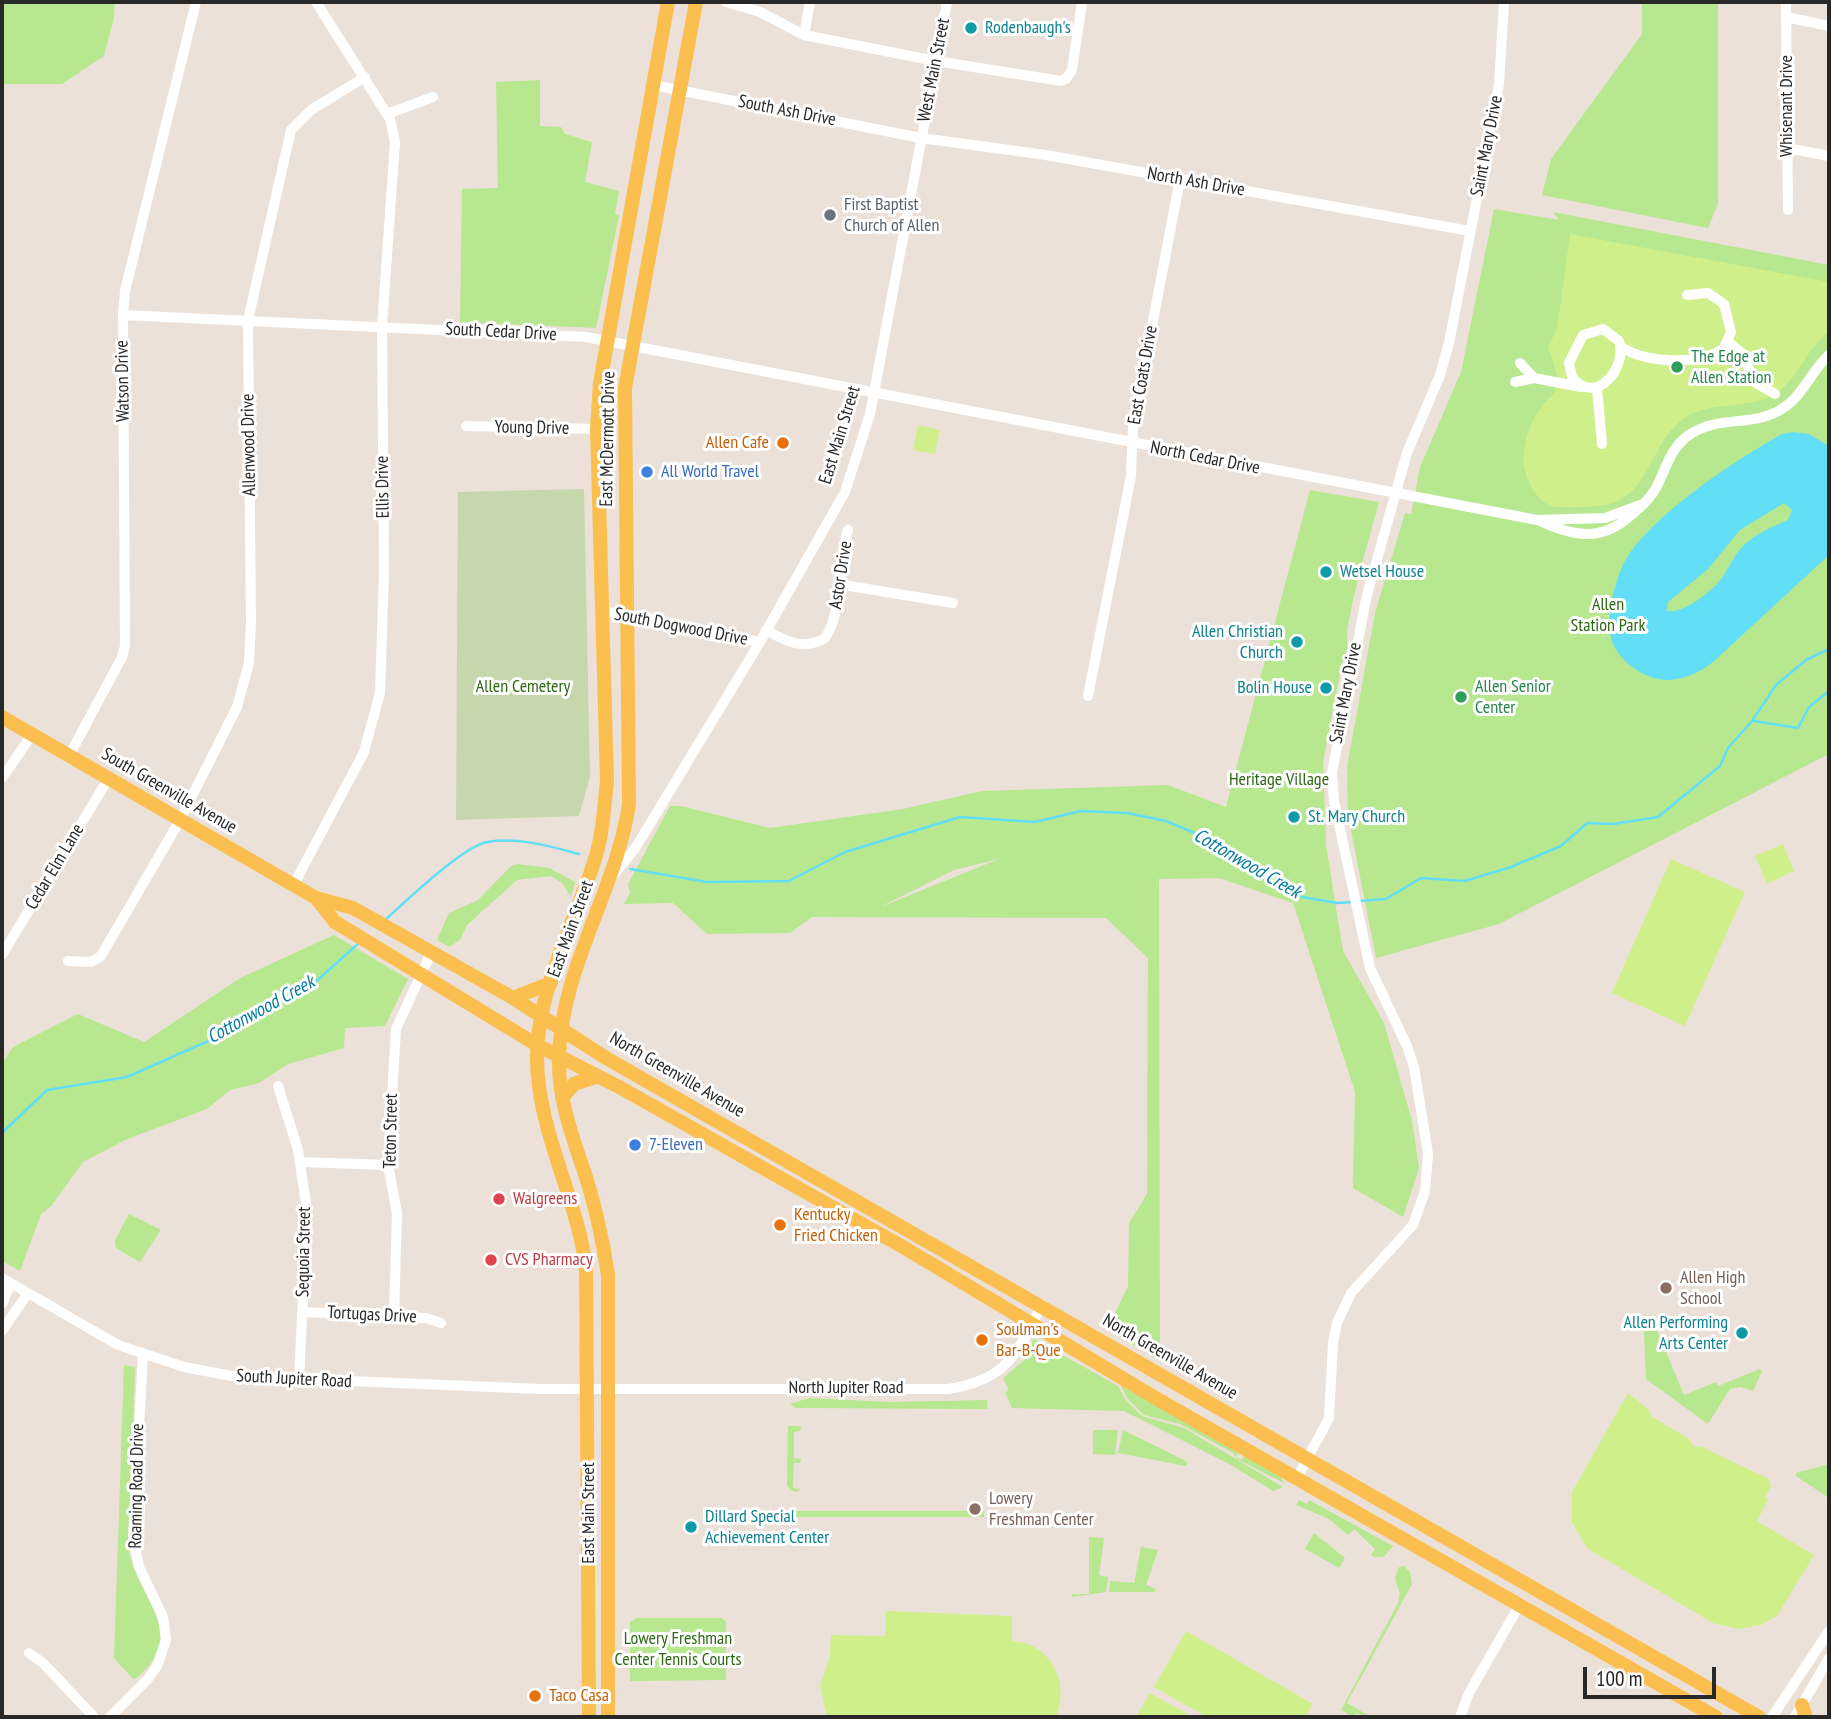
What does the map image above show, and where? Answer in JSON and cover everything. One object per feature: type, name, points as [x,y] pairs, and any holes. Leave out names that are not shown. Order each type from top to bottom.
[{"type":"main road","name":"East McDermott Drive","points":[[596,856],[607,781],[597,429],[607,340],[668,2]]},
{"type":"main road","name":"East McDermott Drive","points":[[610,879],[625,834],[629,804],[625,398],[632,344],[695,2]]},
{"type":"main road","name":"South Greenville Avenue","points":[[2,717],[293,886],[316,898],[353,908],[561,1028]]},
{"type":"main road","name":"East Main Street","points":[[589,1717],[586,1275],[582,1238],[546,1128],[540,1096],[537,1045],[551,983],[596,856]]},
{"type":"main road","name":"East Main Street","points":[[608,1717],[608,1275],[601,1234],[562,1098],[559,1056],[561,1028],[573,977],[610,879]]},
{"type":"main road","name":"South Greenville Avenue","points":[[316,898],[335,922],[559,1056]]},
{"type":"main road","points":[[513,998],[551,983]]},
{"type":"main road","name":"North Greenville Avenue","points":[[561,1028],[618,1064],[1042,1304],[1530,1588],[1759,1717]]},
{"type":"main road","points":[[559,1056],[903,1247],[1032,1325],[1716,1717]]},
{"type":"main road","points":[[562,1098],[574,1084],[598,1076]]},
{"type":"main road","points":[[582,1238],[601,1234]]},
{"type":"main road","points":[[1519,1606],[1530,1588]]},
{"type":"main road","points":[[588,1603],[608,1603]]},
{"type":"street","name":"Watson Drive","points":[[69,756],[122,657],[125,646],[122,315],[125,291],[196,2]]},
{"type":"street","name":"Ellis Drive","points":[[293,886],[364,752],[380,693],[384,570],[382,326],[395,142],[387,114],[316,2]]},
{"type":"street","points":[[726,2],[760,12],[804,35],[936,61],[1061,81],[1072,70],[1082,2]]},
{"type":"street","points":[[804,35],[810,2]]},
{"type":"street","name":"West Main Street","points":[[921,138],[947,2]]},
{"type":"street","name":"Saint Mary Drive","points":[[1297,1478],[1329,1418],[1333,1342],[1337,1323],[1351,1293],[1413,1225],[1425,1191],[1428,1154],[1414,1067],[1367,957],[1333,795],[1334,757],[1362,615],[1407,453],[1440,375],[1449,343],[1499,84],[1504,2]]},
{"type":"street","name":"Whisenant Drive","points":[[1786,2],[1788,210]]},
{"type":"street","points":[[1786,17],[1829,26]]},
{"type":"street","name":"Allenwood Drive","points":[[68,961],[91,962],[101,957],[170,839],[237,708],[249,663],[248,320],[291,130],[311,110],[365,77]]},
{"type":"street","name":"South Ash Drive","points":[[653,85],[921,138]]},
{"type":"street","points":[[387,114],[433,97]]},
{"type":"street","name":"North Ash Drive","points":[[921,138],[1046,155],[1089,165],[1470,231]]},
{"type":"street","name":"East Main Street","points":[[610,879],[636,847],[760,642],[845,492],[874,391],[921,138]]},
{"type":"street","points":[[1787,148],[1829,156]]},
{"type":"street","name":"East Coats Drive","points":[[1088,696],[1131,476],[1133,426],[1180,179]]},
{"type":"street","points":[[1621,347],[1646,358],[1664,360],[1718,353],[1728,342],[1731,332],[1724,304],[1708,293],[1687,295]]},
{"type":"street","name":"South Cedar Drive","points":[[122,315],[548,334],[632,344],[874,391]]},
{"type":"street","points":[[1515,382],[1534,378],[1592,388],[1612,376],[1619,362],[1621,347],[1615,335],[1603,329],[1583,334],[1571,357],[1569,370],[1576,383],[1592,388]]},
{"type":"street","points":[[1728,342],[1743,354],[1754,382],[1775,394]]},
{"type":"street","name":"North Cedar Drive","points":[[874,391],[1133,444],[1537,520],[1605,518],[1643,504],[1655,490],[1676,447],[1688,436],[1709,424],[1759,418],[1780,410],[1797,397],[1829,355]]},
{"type":"street","points":[[1520,363],[1534,378]]},
{"type":"street","points":[[1592,388],[1602,444]]},
{"type":"street","name":"Young Drive","points":[[466,426],[597,429]]},
{"type":"street","name":"Astor Drive","points":[[766,630],[785,641],[806,645],[825,638],[833,622],[837,584],[848,530]]},
{"type":"street","points":[[837,584],[953,603]]},
{"type":"street","name":"South Dogwood Drive","points":[[603,612],[629,614],[760,642]]},
{"type":"street","points":[[2,778],[32,734]]},
{"type":"street","name":"Cedar Elm Lane","points":[[2,955],[108,779]]},
{"type":"street","name":"Teton Street","points":[[394,1316],[397,1213],[388,1165],[396,1029],[431,953]]},
{"type":"street","name":"Sequoia Street","points":[[278,1086],[300,1162],[307,1210],[299,1380]]},
{"type":"street","points":[[300,1162],[388,1165]]},
{"type":"street","points":[[2,1304],[7,1280]]},
{"type":"street","name":"South Jupiter Road","points":[[7,1280],[85,1328],[143,1354],[205,1373],[299,1380],[609,1389]]},
{"type":"street","points":[[2,1331],[28,1293]]},
{"type":"street","name":"North Jupiter Road","points":[[609,1389],[948,1389],[978,1383],[1004,1368],[1032,1325],[1042,1304]]},
{"type":"street","name":"Tortugas Drive","points":[[303,1312],[426,1318],[440,1323]]},
{"type":"street","name":"Roaming Road Drive","points":[[110,1717],[148,1679],[157,1666],[166,1640],[163,1617],[139,1567],[133,1536],[143,1354]]},
{"type":"street","points":[[1460,1717],[1469,1693],[1519,1606]]},
{"type":"street","points":[[1773,1717],[1829,1631]]},
{"type":"street","points":[[29,1653],[43,1663],[94,1717]]},
{"type":"street","points":[[1801,1713],[1829,1658]]},
{"type":"green space","points":[[2,2],[115,2],[114,18],[104,56],[62,84],[2,84]]},
{"type":"green space","points":[[1642,2],[1718,2],[1718,204],[1708,228],[1542,195],[1551,159],[1642,34]]},
{"type":"green space","points":[[540,80],[540,126],[561,127],[565,134],[592,142],[585,182],[619,191],[615,214],[619,215],[596,328],[460,322],[462,189],[498,188],[496,82]]},
{"type":"green space","name":"Allen Station Park","points":[[1494,209],[1559,220],[1553,212],[1829,265],[1829,754],[1499,924],[1376,958],[1348,815],[1347,767],[1375,613],[1405,513],[1411,514],[1420,467],[1461,372]]},
{"type":"green space","name":"The Edge at Allen Station","points":[[1570,234],[1829,282],[1829,332],[1814,347],[1789,382],[1773,395],[1752,403],[1707,409],[1686,417],[1666,437],[1639,483],[1621,499],[1590,507],[1551,506],[1540,498],[1531,486],[1525,472],[1524,457],[1531,425],[1538,411],[1556,389],[1556,373],[1548,347],[1557,329]]},
{"type":"green space","points":[[918,425],[940,430],[935,454],[913,450]]},
{"type":"green space","name":"Allen Cemetery","points":[[584,489],[590,777],[579,816],[456,820],[458,492]]},
{"type":"green space","name":"Heritage Village","points":[[1310,490],[1379,502],[1353,600],[1348,647],[1342,663],[1323,762],[1326,845],[1343,951],[1384,1023],[1412,1121],[1419,1168],[1403,1217],[1353,1188],[1355,1092],[1293,903],[1219,878],[1159,879],[1160,1360],[1107,1330],[1128,1286],[1129,1223],[1147,1194],[1148,958],[1106,918],[812,917],[790,933],[707,934],[673,903],[624,904],[630,893],[628,884],[670,806],[681,806],[770,828],[903,809],[982,791],[1168,785],[1226,807]],"holes":[[[999,859],[882,906],[954,870]]]},
{"type":"green space","points":[[1783,844],[1794,871],[1767,884],[1755,856]]},
{"type":"green space","points":[[1671,859],[1745,892],[1685,1026],[1612,993]]},
{"type":"green space","points":[[518,864],[549,868],[575,882],[571,897],[562,883],[551,876],[517,880],[467,925],[460,940],[449,947],[437,940],[449,913],[478,900],[511,866]]},
{"type":"green space","points":[[334,935],[408,979],[385,1026],[345,1028],[344,1048],[288,1064],[259,1083],[230,1090],[207,1109],[125,1140],[83,1162],[52,1205],[41,1214],[20,1271],[2,1261],[2,1063],[13,1047],[78,1014],[144,1042],[240,978]]},
{"type":"green space","points":[[129,1214],[161,1230],[140,1262],[116,1248],[115,1240]]},
{"type":"green space","points":[[1643,1314],[1656,1328],[1684,1395],[1716,1382],[1718,1386],[1760,1369],[1762,1371],[1753,1391],[1741,1387],[1730,1389],[1708,1424],[1646,1379]]},
{"type":"green space","points":[[1034,1339],[1118,1386],[1125,1399],[1142,1416],[1184,1428],[1283,1487],[1273,1491],[1231,1465],[1124,1411],[1012,1408],[1005,1392],[1009,1390],[1003,1378],[1028,1357],[1025,1354]]},
{"type":"green space","points":[[124,1365],[135,1367],[129,1552],[157,1618],[160,1633],[159,1648],[151,1664],[134,1680],[114,1658]]},
{"type":"green space","points":[[1121,1385],[1238,1453],[1236,1457],[1242,1460],[1244,1456],[1281,1477],[1284,1483],[1237,1459],[1233,1453],[1180,1424],[1144,1415],[1126,1397]]},
{"type":"green space","points":[[1628,1393],[1650,1411],[1651,1416],[1689,1439],[1694,1447],[1700,1446],[1769,1479],[1771,1487],[1765,1497],[1768,1500],[1757,1521],[1814,1555],[1777,1616],[1761,1625],[1739,1629],[1713,1623],[1588,1549],[1572,1523],[1572,1492]]},
{"type":"green space","points":[[809,1398],[890,1402],[987,1400],[987,1409],[796,1408],[790,1404]]},
{"type":"green space","points":[[788,1426],[801,1426],[800,1431],[794,1432],[794,1458],[801,1459],[800,1463],[794,1463],[793,1488],[801,1489],[797,1492],[790,1490],[787,1484]]},
{"type":"green space","points":[[1093,1430],[1118,1430],[1115,1455],[1093,1454]]},
{"type":"green space","points":[[1123,1430],[1188,1462],[1186,1466],[1118,1453]]},
{"type":"green space","points":[[1829,1464],[1829,1498],[1796,1476],[1796,1473]]},
{"type":"green space","points":[[1299,1500],[1307,1504],[1309,1500],[1393,1546],[1384,1557],[1374,1557],[1371,1555],[1375,1549],[1354,1529],[1348,1535],[1329,1519],[1296,1505]]},
{"type":"green space","points":[[796,1511],[984,1511],[984,1517],[796,1517]]},
{"type":"green space","points":[[1314,1533],[1345,1558],[1339,1568],[1305,1549]]},
{"type":"green space","points":[[1089,1537],[1104,1538],[1099,1575],[1108,1577],[1106,1592],[1072,1597],[1072,1594],[1089,1594]]},
{"type":"green space","points":[[1141,1547],[1158,1550],[1146,1585],[1156,1589],[1155,1592],[1109,1592],[1110,1581],[1134,1583]]},
{"type":"green space","points":[[1404,1566],[1410,1572],[1412,1584],[1347,1703],[1371,1717],[1355,1713],[1353,1717],[1341,1710],[1398,1603],[1400,1594],[1395,1578],[1399,1567]]},
{"type":"green space","points":[[886,1611],[1012,1616],[1012,1641],[1037,1649],[1047,1657],[1059,1678],[1060,1704],[1056,1717],[827,1717],[820,1685],[830,1657],[831,1635],[885,1636]]},
{"type":"green space","name":"Lowery Freshman Center Tennis Courts","points":[[637,1618],[722,1618],[726,1622],[726,1680],[630,1681],[630,1622]]},
{"type":"green space","points":[[1186,1631],[1313,1704],[1305,1717],[1207,1717],[1154,1687]]},
{"type":"green space","points":[[1150,1693],[1193,1717],[1136,1717]]},
{"type":"water","points":[[1782,434],[1809,434],[1829,446],[1829,555],[1703,669],[1687,677],[1669,680],[1650,677],[1632,667],[1618,652],[1610,634],[1613,597],[1625,561],[1637,543],[1674,507],[1719,473]],"holes":[[[1784,503],[1792,510],[1788,520],[1759,534],[1744,545],[1719,582],[1705,595],[1679,610],[1667,611],[1668,602],[1708,569],[1740,530]]]},
{"type":"waterway","name":"Cottonwood Creek","points":[[1360,901],[1386,899],[1421,878],[1465,881],[1511,867],[1561,846],[1587,823],[1613,824],[1658,817],[1720,766],[1728,748],[1752,721],[1776,685],[1806,660],[1829,649]]},
{"type":"waterway","points":[[1754,721],[1798,728],[1809,707],[1829,691]]},
{"type":"waterway","name":"Cottonwood Creek","points":[[630,869],[707,882],[789,881],[845,852],[960,817],[1035,822],[1081,811],[1127,813],[1166,821],[1207,838],[1242,865],[1302,897],[1337,903],[1354,902]]},
{"type":"waterway","name":"Cottonwood Creek","points":[[384,921],[449,864],[487,842],[522,841],[579,854]]},
{"type":"waterway","name":"Cottonwood Creek","points":[[2,1133],[47,1090],[127,1077],[215,1038],[312,985],[360,942]]},
{"type":"place","name":"Rodenbaugh's","points":[[971,28]]},
{"type":"place","name":"First Baptist Church of Allen","points":[[830,215]]},
{"type":"place","name":"The Edge at Allen Station","points":[[1677,367]]},
{"type":"place","name":"Allen Cafe","points":[[783,443]]},
{"type":"place","name":"All World Travel","points":[[647,472]]},
{"type":"place","name":"Wetsel House","points":[[1326,572]]},
{"type":"place","name":"Allen Christian Church","points":[[1297,642]]},
{"type":"place","name":"Bolin House","points":[[1326,688]]},
{"type":"place","name":"Allen Senior Center","points":[[1461,697]]},
{"type":"place","name":"St. Mary Church","points":[[1294,817]]},
{"type":"place","name":"7-Eleven","points":[[635,1145]]},
{"type":"place","name":"Walgreens","points":[[499,1199]]},
{"type":"place","name":"Kentucky Fried Chicken","points":[[780,1225]]},
{"type":"place","name":"CVS Pharmacy","points":[[491,1260]]},
{"type":"place","name":"Allen High School","points":[[1666,1288]]},
{"type":"place","name":"Allen Performing Arts Center","points":[[1742,1333]]},
{"type":"place","name":"Soulman's Bar-B-Que","points":[[982,1340]]},
{"type":"place","name":"Lowery Freshman Center","points":[[975,1509]]},
{"type":"place","name":"Dillard Special Achievement Center","points":[[691,1527]]},
{"type":"place","name":"Taco Casa","points":[[535,1696]]}]
